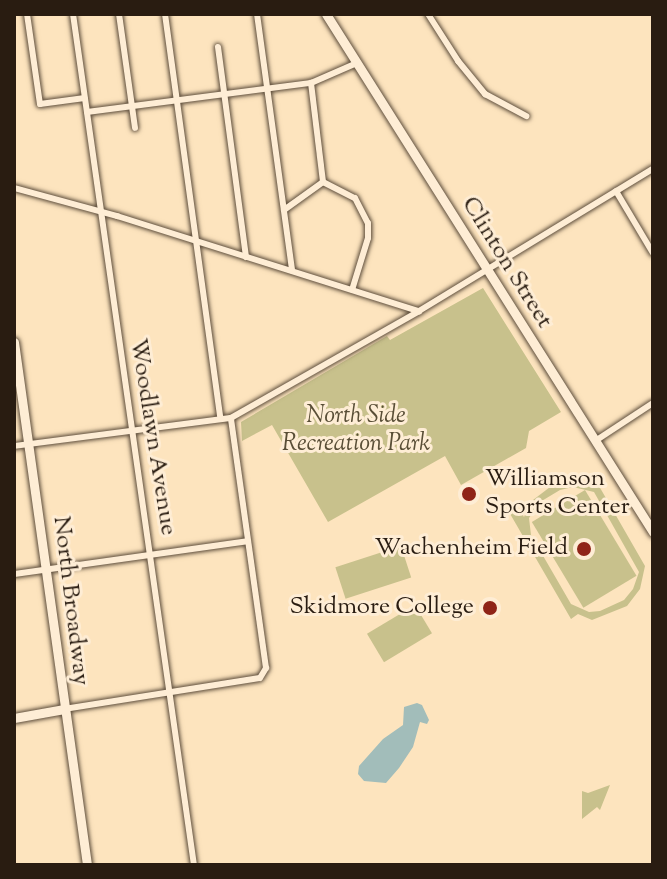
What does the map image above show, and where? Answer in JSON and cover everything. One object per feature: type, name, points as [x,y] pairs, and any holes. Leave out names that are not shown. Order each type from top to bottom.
[{"type":"street","points":[[27,14],[40,104],[85,98]]},
{"type":"street","name":"Woodlawn Avenue","points":[[73,14],[194,865]]},
{"type":"street","points":[[119,14],[135,128]]},
{"type":"street","points":[[165,14],[220,418]]},
{"type":"street","points":[[257,14],[292,271]]},
{"type":"street","name":"Clinton Street","points":[[326,14],[653,532]]},
{"type":"street","points":[[428,14],[466,73],[485,94],[526,116]]},
{"type":"street","points":[[218,47],[246,257]]},
{"type":"street","points":[[87,112],[311,83],[357,63]]},
{"type":"street","points":[[311,83],[323,182]]},
{"type":"street","points":[[14,446],[231,418],[419,311],[653,169]]},
{"type":"street","points":[[284,210],[323,182]]},
{"type":"street","points":[[323,182],[355,198],[368,223],[368,238],[352,290]]},
{"type":"street","points":[[14,188],[100,211],[419,311]]},
{"type":"street","points":[[616,191],[653,253]]},
{"type":"street","name":"North Broadway","points":[[14,342],[87,865]]},
{"type":"street","points":[[595,441],[653,403]]},
{"type":"street","points":[[14,718],[260,678],[266,668],[231,418]]},
{"type":"street","points":[[14,574],[248,541]]},
{"type":"green space","name":"North Side Recreation Park","points":[[483,288],[561,412],[529,431],[526,448],[461,485],[445,456],[328,522],[272,425],[242,441],[241,422],[387,336],[390,340]]},
{"type":"green space","points":[[574,480],[599,486],[645,566],[640,589],[627,606],[592,620],[578,614],[571,619],[509,512],[518,508],[524,517],[533,500],[554,484]],"holes":[[[573,487],[594,492],[639,572],[633,589],[624,600],[600,611],[589,612],[571,604],[531,535],[529,518],[540,502],[560,490]]]},
{"type":"green space","name":"Wachenheim Field","points":[[585,490],[637,576],[583,608],[532,522]]},
{"type":"green space","points":[[401,546],[411,577],[346,599],[335,567]]},
{"type":"green space","points":[[415,605],[432,633],[384,662],[367,634]]},
{"type":"green space","points":[[610,785],[600,810],[597,807],[582,819],[582,791],[588,793]]},
{"type":"water","points":[[417,703],[422,705],[429,720],[427,724],[420,722],[413,747],[399,768],[386,783],[364,781],[358,774],[359,766],[383,739],[403,725],[404,707]]},
{"type":"place","name":"Williamson Sports Center","points":[[469,494]]},
{"type":"place","name":"Wachenheim Field","points":[[584,549]]},
{"type":"place","name":"Skidmore College","points":[[490,608]]}]
